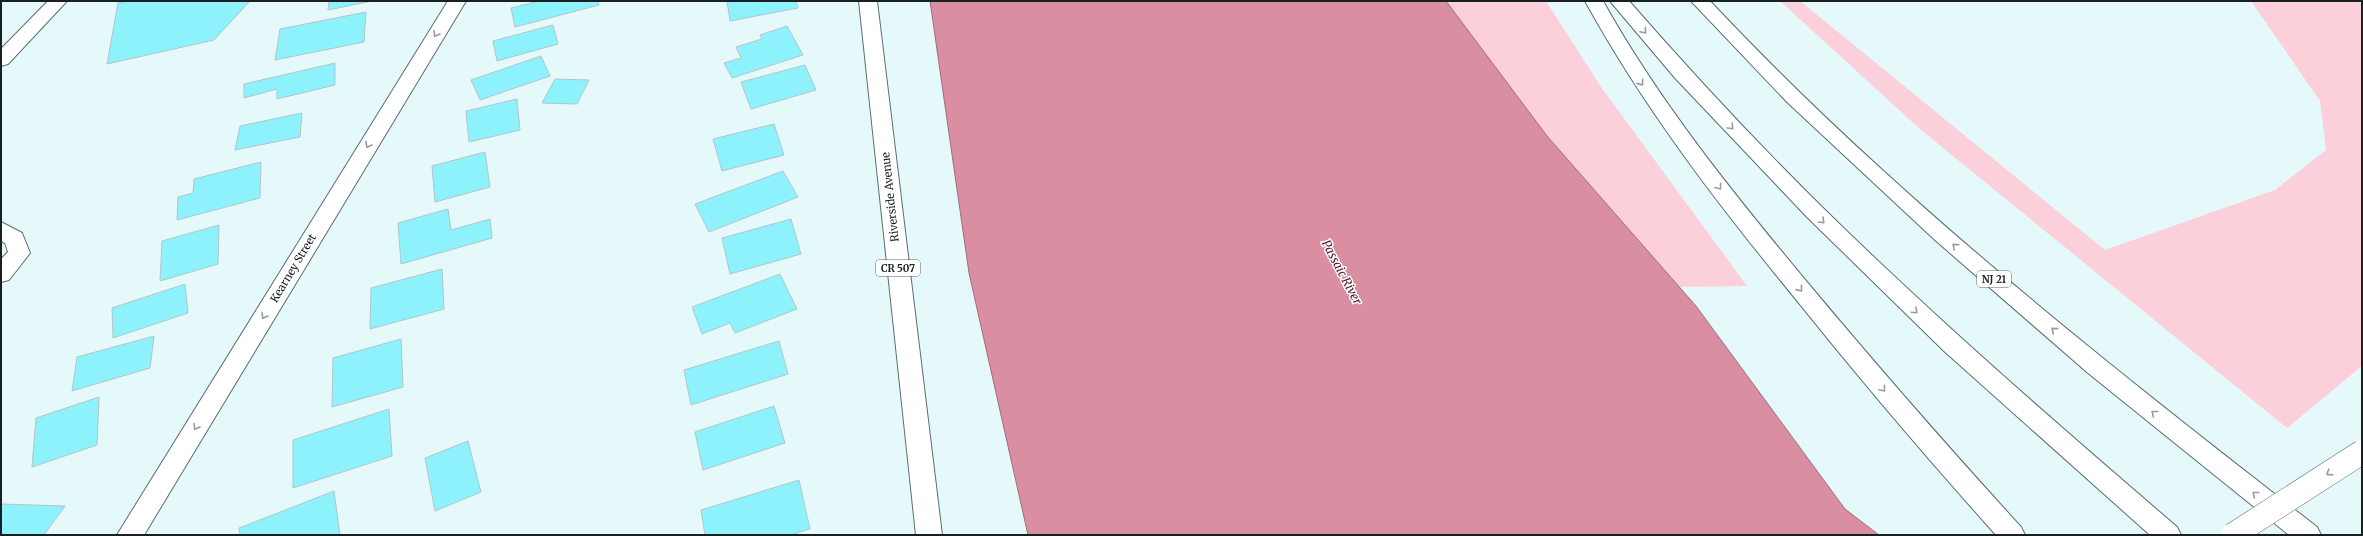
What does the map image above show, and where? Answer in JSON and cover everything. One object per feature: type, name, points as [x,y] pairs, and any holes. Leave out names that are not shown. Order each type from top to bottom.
[{"type":"main road","points":[[1,60],[58,1]]},
{"type":"main road","name":"Kearney Street","points":[[130,535],[457,1]]},
{"type":"main road","name":"Riverside Avenue","points":[[868,1],[929,535]]},
{"type":"main road","points":[[1594,1],[1636,76],[1697,160],[1859,360],[2012,535]]},
{"type":"main road","points":[[1619,1],[1713,108],[1838,237],[1964,356],[2168,535]]},
{"type":"main road","name":"NJ 21","points":[[1700,1],[1814,116],[1966,256],[2143,404],[2308,535]]},
{"type":"main road","points":[[1,230],[14,239],[19,253],[1,274]]},
{"type":"main road","points":[[2233,535],[2362,452]]},
{"type":"shaded area","points":[[1446,1],[1546,1],[1601,87],[1747,286],[1679,287],[1547,136]]},
{"type":"shaded area","points":[[1780,1],[1800,1],[2105,250],[2275,190],[2326,150],[2320,101],[2251,1],[2358,1],[2362,5],[2362,366],[2287,428],[1921,130]]},
{"type":"water","name":"Passaic River","points":[[930,1],[1446,1],[1547,136],[1696,306],[1845,509],[1879,535],[1028,535],[969,273]]},
{"type":"building","points":[[128,1],[250,1],[214,40],[107,64],[118,3]]},
{"type":"building","points":[[329,1],[372,1],[328,10]]},
{"type":"building","points":[[539,1],[598,1],[599,5],[515,27],[511,8]]},
{"type":"building","points":[[727,1],[796,1],[798,8],[730,21]]},
{"type":"building","points":[[366,12],[364,42],[275,60],[280,29]]},
{"type":"building","points":[[553,25],[558,44],[497,61],[493,41]]},
{"type":"building","points":[[787,26],[803,55],[732,78],[724,63],[741,58],[736,47],[762,39],[760,35]]},
{"type":"building","points":[[541,56],[550,76],[480,100],[471,80]]},
{"type":"building","points":[[335,63],[335,85],[277,99],[277,89],[244,98],[244,84]]},
{"type":"building","points":[[805,65],[816,90],[751,109],[741,82]]},
{"type":"building","points":[[555,79],[589,80],[577,104],[542,103]]},
{"type":"building","points":[[517,99],[520,130],[469,142],[466,111]]},
{"type":"building","points":[[302,113],[300,137],[235,150],[240,126]]},
{"type":"building","points":[[774,124],[784,155],[722,171],[713,139]]},
{"type":"building","points":[[485,152],[490,187],[435,202],[432,166]]},
{"type":"building","points":[[261,162],[260,198],[177,220],[178,197],[193,193],[194,179]]},
{"type":"building","points":[[783,171],[798,197],[709,232],[695,204]]},
{"type":"building","points":[[448,209],[451,230],[490,219],[492,238],[401,264],[398,223]]},
{"type":"building","points":[[791,219],[801,254],[730,274],[722,238]]},
{"type":"building","points":[[219,225],[218,264],[160,281],[162,241]]},
{"type":"building","points":[[442,269],[444,309],[370,329],[371,288]]},
{"type":"building","points":[[780,274],[797,309],[735,333],[730,323],[702,334],[692,307]]},
{"type":"building","points":[[185,284],[188,313],[113,338],[112,308]]},
{"type":"building","points":[[154,336],[150,368],[72,391],[77,357]]},
{"type":"building","points":[[401,339],[403,387],[332,407],[333,358]]},
{"type":"building","points":[[779,341],[788,374],[691,405],[684,370]]},
{"type":"building","points":[[99,397],[97,445],[32,467],[36,418]]},
{"type":"building","points":[[774,406],[785,443],[703,470],[695,432]]},
{"type":"building","points":[[389,409],[392,456],[293,488],[293,440]]},
{"type":"building","points":[[468,441],[481,492],[435,511],[425,458]]},
{"type":"building","points":[[799,480],[810,529],[791,535],[705,535],[701,510]]},
{"type":"building","points":[[334,491],[340,535],[240,535],[239,528]]},
{"type":"building","points":[[1,504],[65,506],[44,535],[1,535]]}]
